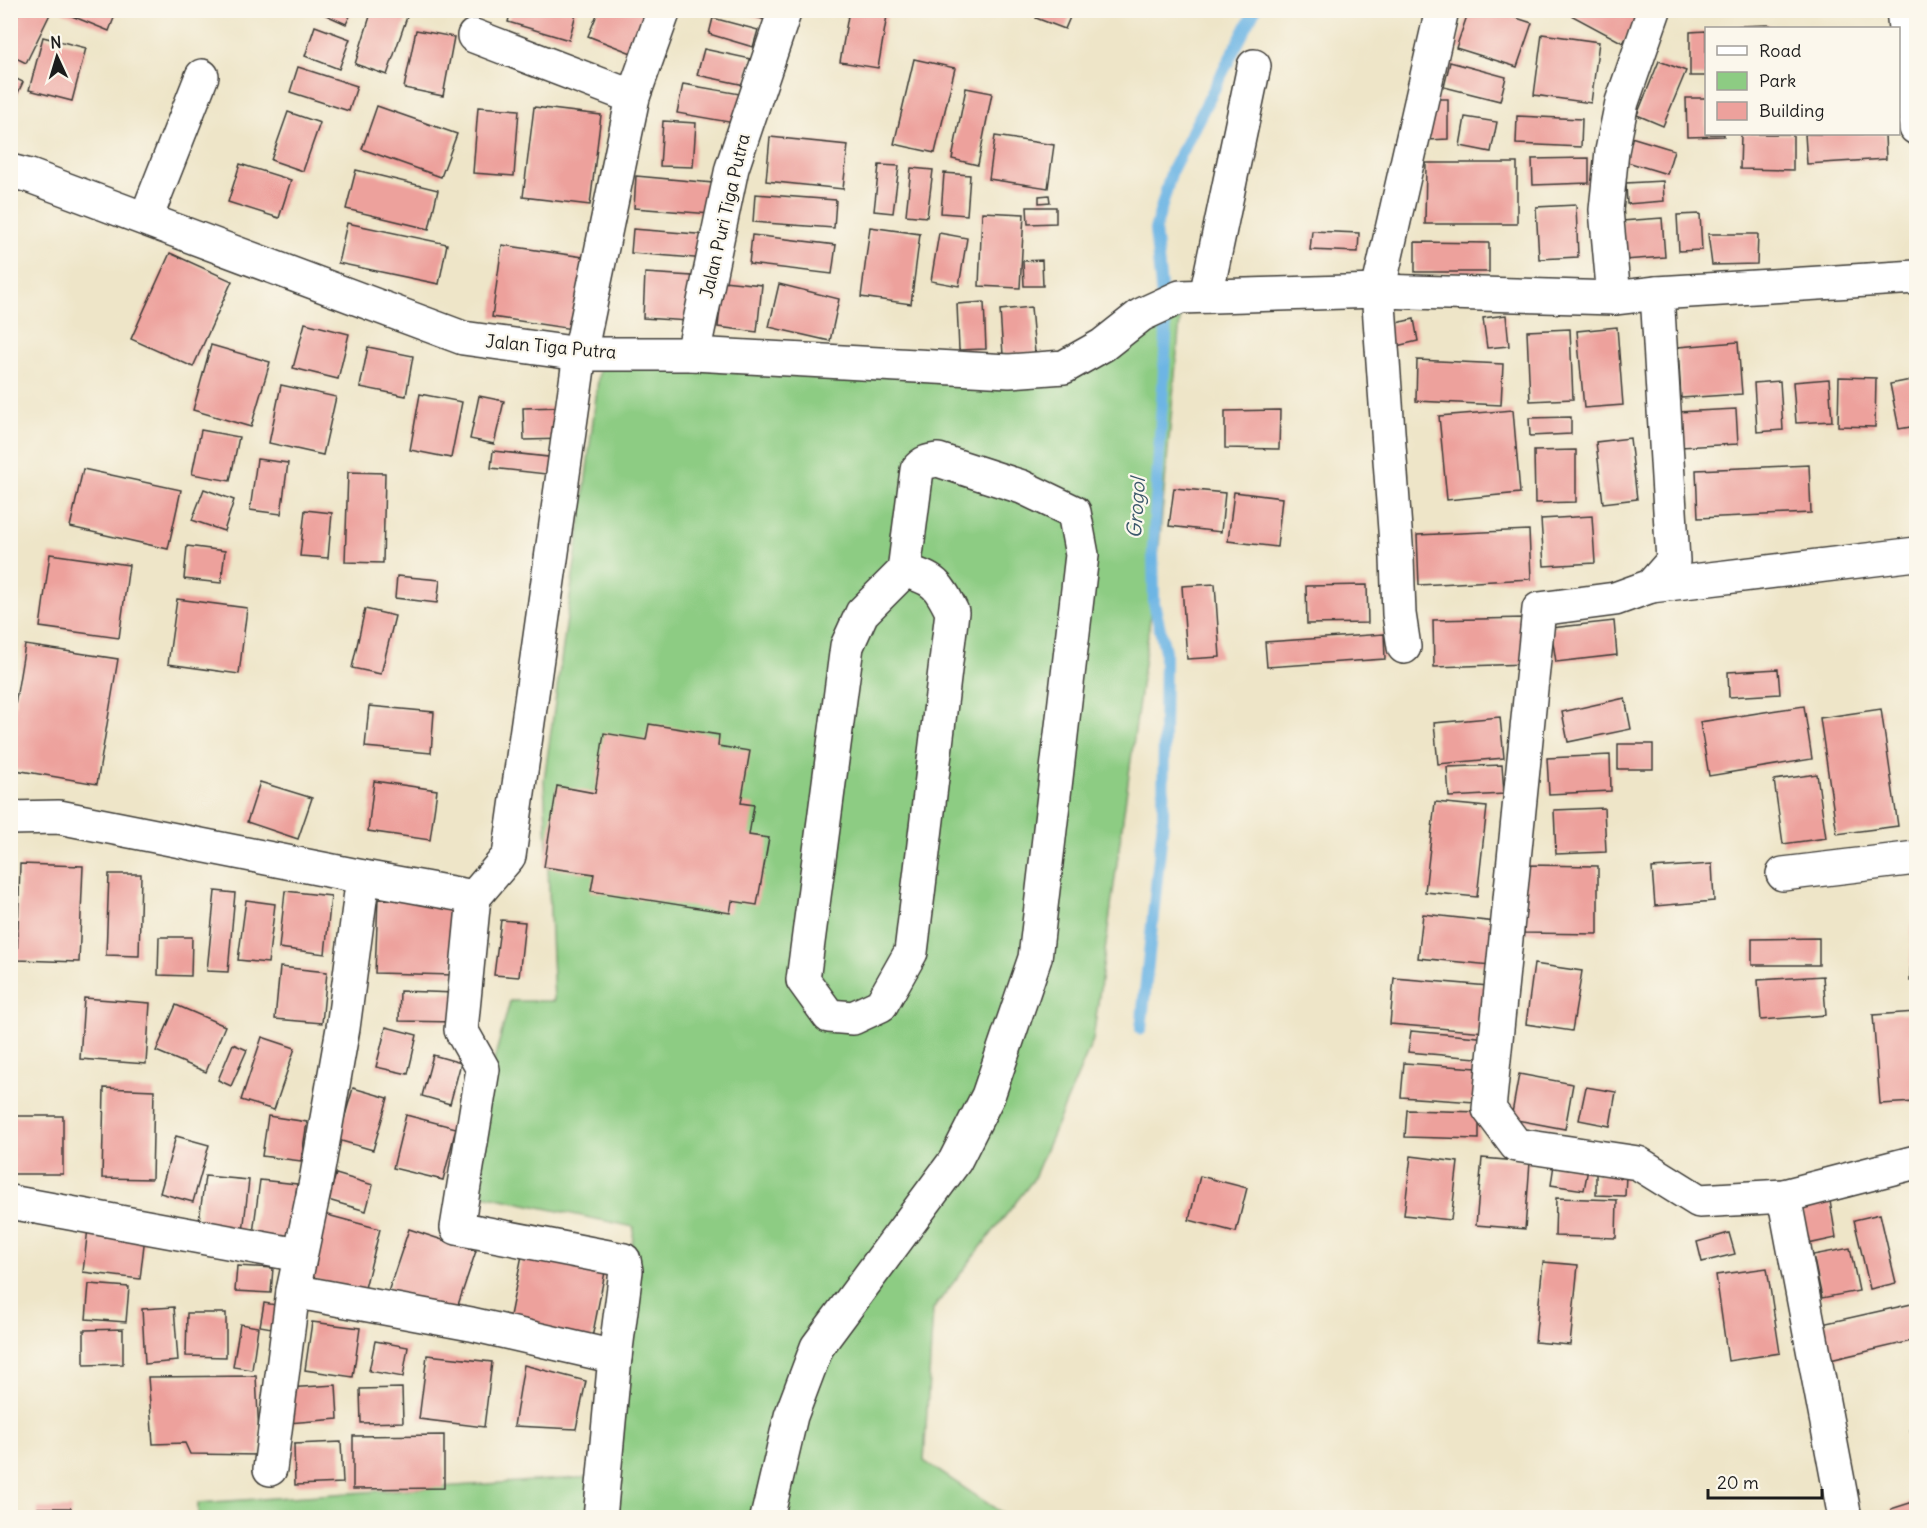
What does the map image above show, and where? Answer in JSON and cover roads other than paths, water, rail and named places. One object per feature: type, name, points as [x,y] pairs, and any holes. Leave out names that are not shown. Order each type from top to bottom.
[{"type":"street","points":[[600,1518],[615,1357],[626,1271],[624,1260],[457,1228],[483,1069],[461,1030],[474,897],[509,856],[580,354],[633,97],[664,10]]},
{"type":"street","name":"Jalan Puri Tiga Putra","points":[[693,354],[732,168],[785,10]]},
{"type":"street","points":[[1404,647],[1399,614],[1378,291],[1442,10]]},
{"type":"street","points":[[1614,298],[1606,210],[1612,151],[1622,102],[1654,10]]},
{"type":"street","points":[[1903,10],[1917,128]]},
{"type":"street","points":[[474,36],[633,97]]},
{"type":"street","points":[[1254,66],[1193,297],[1378,291],[1614,298],[1657,293],[1917,277]]},
{"type":"street","points":[[146,218],[202,76]]},
{"type":"street","name":"Jalan Tiga Putra","points":[[10,171],[30,176],[146,218],[463,338],[580,354],[693,354],[1009,371],[1064,367],[1103,345],[1140,315],[1193,297]]},
{"type":"street","points":[[1651,586],[1673,561],[1657,293]]},
{"type":"street","points":[[767,1518],[790,1416],[818,1347],[956,1161],[988,1095],[1035,958],[1082,555],[1074,512],[1022,487],[938,460],[922,464],[917,470],[904,571],[862,614],[847,646],[803,980],[829,1016],[853,1018],[881,1005],[911,952],[952,612],[942,590],[923,576],[904,571]]},
{"type":"street","points":[[1917,554],[1651,586],[1615,599],[1539,609],[1489,1109],[1516,1145],[1638,1163],[1699,1201],[1785,1196],[1917,1162]]},
{"type":"street","points":[[10,818],[59,817],[474,897]]},
{"type":"street","points":[[1783,874],[1917,858]]},
{"type":"street","points":[[270,1469],[293,1291],[316,1180],[343,1028],[363,877]]},
{"type":"street","points":[[1785,1196],[1845,1518]]},
{"type":"street","points":[[10,1202],[299,1255]]},
{"type":"street","points":[[293,1291],[471,1324],[615,1357]]},
{"type":"waterway","name":"Grogol","points":[[1141,1029],[1163,821],[1165,651],[1154,603],[1153,550],[1166,337],[1155,230],[1172,170],[1255,10]]}]
